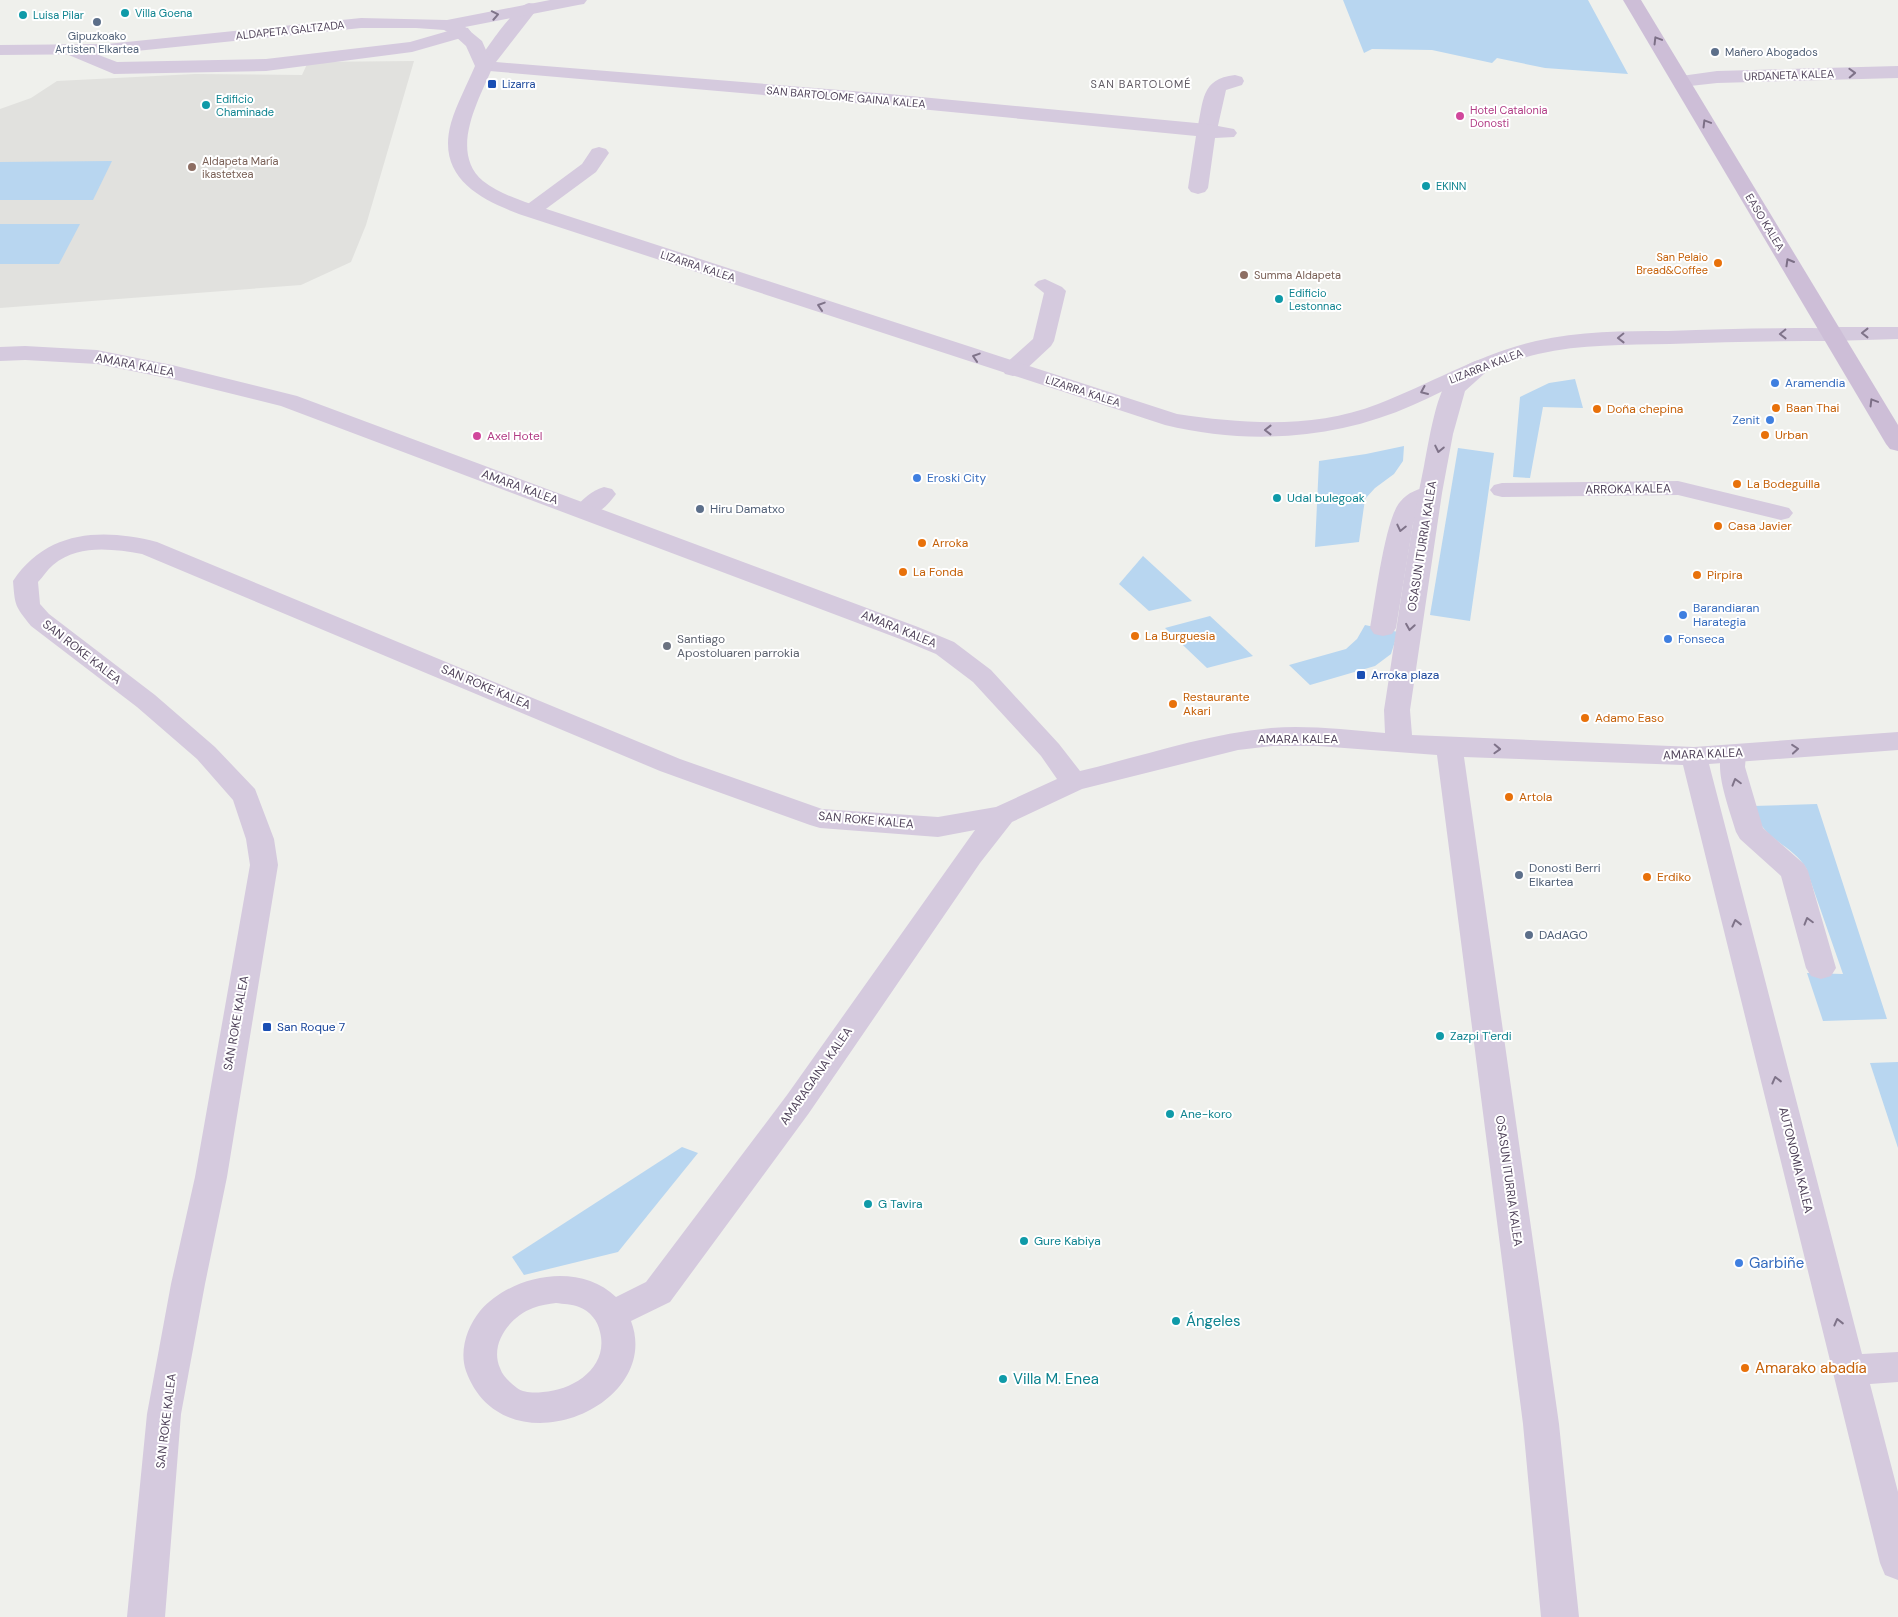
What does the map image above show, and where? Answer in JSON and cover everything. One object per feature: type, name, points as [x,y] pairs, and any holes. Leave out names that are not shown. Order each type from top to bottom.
[{"type":"main road","name":"EASO KALEA","points":[[1632,0],[1898,444]]},
{"type":"street","name":"ALDAPETA GALTZADA","points":[[0,50],[107,49],[360,23],[416,23],[454,28],[529,8],[578,0]]},
{"type":"street","name":"LIZARRA KALEA","points":[[529,8],[505,36],[484,66],[459,129],[460,159],[475,184],[506,202],[1173,420],[1214,427],[1289,430],[1327,426],[1377,411],[1484,364],[1539,346],[1582,340],[1898,333]]},
{"type":"street","points":[[70,50],[114,68],[266,65],[412,47],[454,28],[474,43],[482,56],[484,66]]},
{"type":"street","name":"SAN BARTOLOME GAINA KALEA","points":[[484,66],[1227,133]]},
{"type":"street","name":"URDANETA KALEA","points":[[1681,81],[1717,77],[1898,72]]},
{"type":"street","points":[[1198,188],[1207,130],[1217,87],[1225,82],[1235,81]]},
{"type":"street","points":[[532,210],[589,168],[600,153]]},
{"type":"street","points":[[1013,369],[1043,341],[1055,291],[1045,286]]},
{"type":"street","name":"AMARA KALEA","points":[[0,354],[25,353],[97,357],[172,372],[289,401],[838,605],[944,648],[982,676],[1050,750],[1074,782],[1238,741],[1273,737],[1318,737],[1449,746],[1694,756],[1898,740]]},
{"type":"street","name":"OSASUN ITURRIA KALEA","points":[[1399,743],[1397,710],[1430,493],[1442,434],[1454,389],[1468,375],[1484,364]]},
{"type":"street","name":"ARROKA KALEA","points":[[1502,490],[1678,488],[1781,513]]},
{"type":"street","points":[[1383,628],[1401,524],[1408,506],[1418,497],[1430,493]]},
{"type":"street","points":[[585,511],[604,494]]},
{"type":"street","name":"SAN ROKE KALEA","points":[[146,1617],[164,1414],[188,1284],[211,1177],[264,865],[260,839],[245,796],[206,752],[146,701],[40,620],[28,606],[25,581],[45,559],[77,543],[111,541],[148,547],[670,765],[820,818],[938,827],[1002,815]]},
{"type":"street","name":"OSASUN ITURRIA KALEA","points":[[1449,746],[1541,1424],[1560,1617]]},
{"type":"street","points":[[1733,754],[1732,768],[1750,832],[1794,871],[1821,968]]},
{"type":"street","name":"AUTONOMIA KALEA","points":[[1694,756],[1898,1563]]},
{"type":"street","points":[[1002,815],[1074,782]]},
{"type":"street","name":"AMARAGAINA KALEA","points":[[611,1315],[658,1292],[798,1104],[970,856],[1002,815]]},
{"type":"street","points":[[1850,1370],[1898,1367]]},
{"type":"shaded area","points":[[1343,0],[1588,0],[1628,74],[1545,68],[1497,58],[1492,63],[1432,50],[1372,49],[1364,53]]},
{"type":"shaded area","name":"Aldapeta María ikastetxea","points":[[414,61],[366,225],[351,262],[301,285],[0,308],[0,109],[31,98],[57,81],[195,74],[302,75],[308,62]]},
{"type":"shaded area","points":[[112,161],[93,200],[0,200],[0,162]]},
{"type":"shaded area","points":[[0,224],[80,224],[59,264],[0,264]]},
{"type":"shaded area","points":[[1575,379],[1583,408],[1543,407],[1530,478],[1513,477],[1520,397],[1549,383]]},
{"type":"shaded area","points":[[1404,446],[1403,461],[1394,474],[1375,488],[1365,499],[1359,542],[1315,547],[1319,461]]},
{"type":"shaded area","points":[[1458,448],[1494,453],[1470,621],[1430,615]]},
{"type":"shaded area","points":[[1143,556],[1192,601],[1149,611],[1119,584]]},
{"type":"shaded area","points":[[1210,616],[1253,656],[1207,668],[1165,628]]},
{"type":"shaded area","points":[[1365,625],[1398,632],[1391,654],[1375,666],[1310,685],[1289,665],[1346,649],[1357,639]]},
{"type":"shaded area","points":[[1817,804],[1887,1019],[1823,1021],[1807,973],[1843,974],[1806,868],[1795,855],[1763,828],[1753,806]]},
{"type":"shaded area","points":[[1898,1062],[1898,1148],[1870,1063]]},
{"type":"shaded area","points":[[682,1147],[698,1153],[618,1252],[524,1275],[512,1257]]},
{"type":"place","name":"Villa Goena","points":[[125,13]]},
{"type":"place","name":"Luisa Pilar","points":[[23,15]]},
{"type":"place","name":"Gipuzkoako Artisten Elkartea","points":[[97,22]]},
{"type":"place","name":"Mañero Abogados","points":[[1715,52]]},
{"type":"place","name":"Lizarra","points":[[492,84]]},
{"type":"place","name":"Edificio Chaminade","points":[[206,105]]},
{"type":"place","name":"Hotel Catalonia Donosti","points":[[1460,116]]},
{"type":"place","name":"Aldapeta María ikastetxea","points":[[192,167]]},
{"type":"place","name":"EKINN","points":[[1426,186]]},
{"type":"place","name":"San Pelaio Bread&Coffee","points":[[1718,263]]},
{"type":"place","name":"Summa Aldapeta","points":[[1244,275]]},
{"type":"place","name":"Edificio Lestonnac","points":[[1279,299]]},
{"type":"place","name":"Aramendia","points":[[1775,383]]},
{"type":"place","name":"Baan Thai","points":[[1776,408]]},
{"type":"place","name":"Doña chepina","points":[[1597,409]]},
{"type":"place","name":"Zenit","points":[[1770,420]]},
{"type":"place","name":"Urban","points":[[1765,435]]},
{"type":"place","name":"Axel Hotel","points":[[477,436]]},
{"type":"place","name":"Eroski City","points":[[917,478]]},
{"type":"place","name":"La Bodeguilla","points":[[1737,484]]},
{"type":"place","name":"Udal bulegoak","points":[[1277,498]]},
{"type":"place","name":"Hiru Damatxo","points":[[700,509]]},
{"type":"place","name":"Casa Javier","points":[[1718,526]]},
{"type":"place","name":"Arroka","points":[[922,543]]},
{"type":"place","name":"La Fonda","points":[[903,572]]},
{"type":"place","name":"Pirpira","points":[[1697,575]]},
{"type":"place","name":"Barandiaran Harategia","points":[[1683,615]]},
{"type":"place","name":"La Burguesia","points":[[1135,636]]},
{"type":"place","name":"Fonseca","points":[[1668,639]]},
{"type":"place","name":"Santiago Apostoluaren parrokia","points":[[667,646]]},
{"type":"place","name":"Arroka plaza","points":[[1361,675]]},
{"type":"place","name":"Restaurante Akari","points":[[1173,704]]},
{"type":"place","name":"Adamo Easo","points":[[1585,718]]},
{"type":"place","name":"Artola","points":[[1509,797]]},
{"type":"place","name":"Donosti Berri Elkartea","points":[[1519,875]]},
{"type":"place","name":"Erdiko","points":[[1647,877]]},
{"type":"place","name":"DAdAGO","points":[[1529,935]]},
{"type":"place","name":"San Roque 7","points":[[267,1027]]},
{"type":"place","name":"Zazpi T'erdi","points":[[1440,1036]]},
{"type":"place","name":"Ane-koro","points":[[1170,1114]]},
{"type":"place","name":"G Tavira","points":[[868,1204]]},
{"type":"place","name":"Gure Kabiya","points":[[1024,1241]]},
{"type":"place","name":"Garbiñe","points":[[1739,1263]]},
{"type":"place","name":"Ángeles","points":[[1176,1321]]},
{"type":"place","name":"Amarako abadía","points":[[1745,1368]]},
{"type":"place","name":"Villa M. Enea","points":[[1003,1379]]},
{"type":"district","name":"SAN BARTOLOMÉ","points":[[1141,84]]}]
